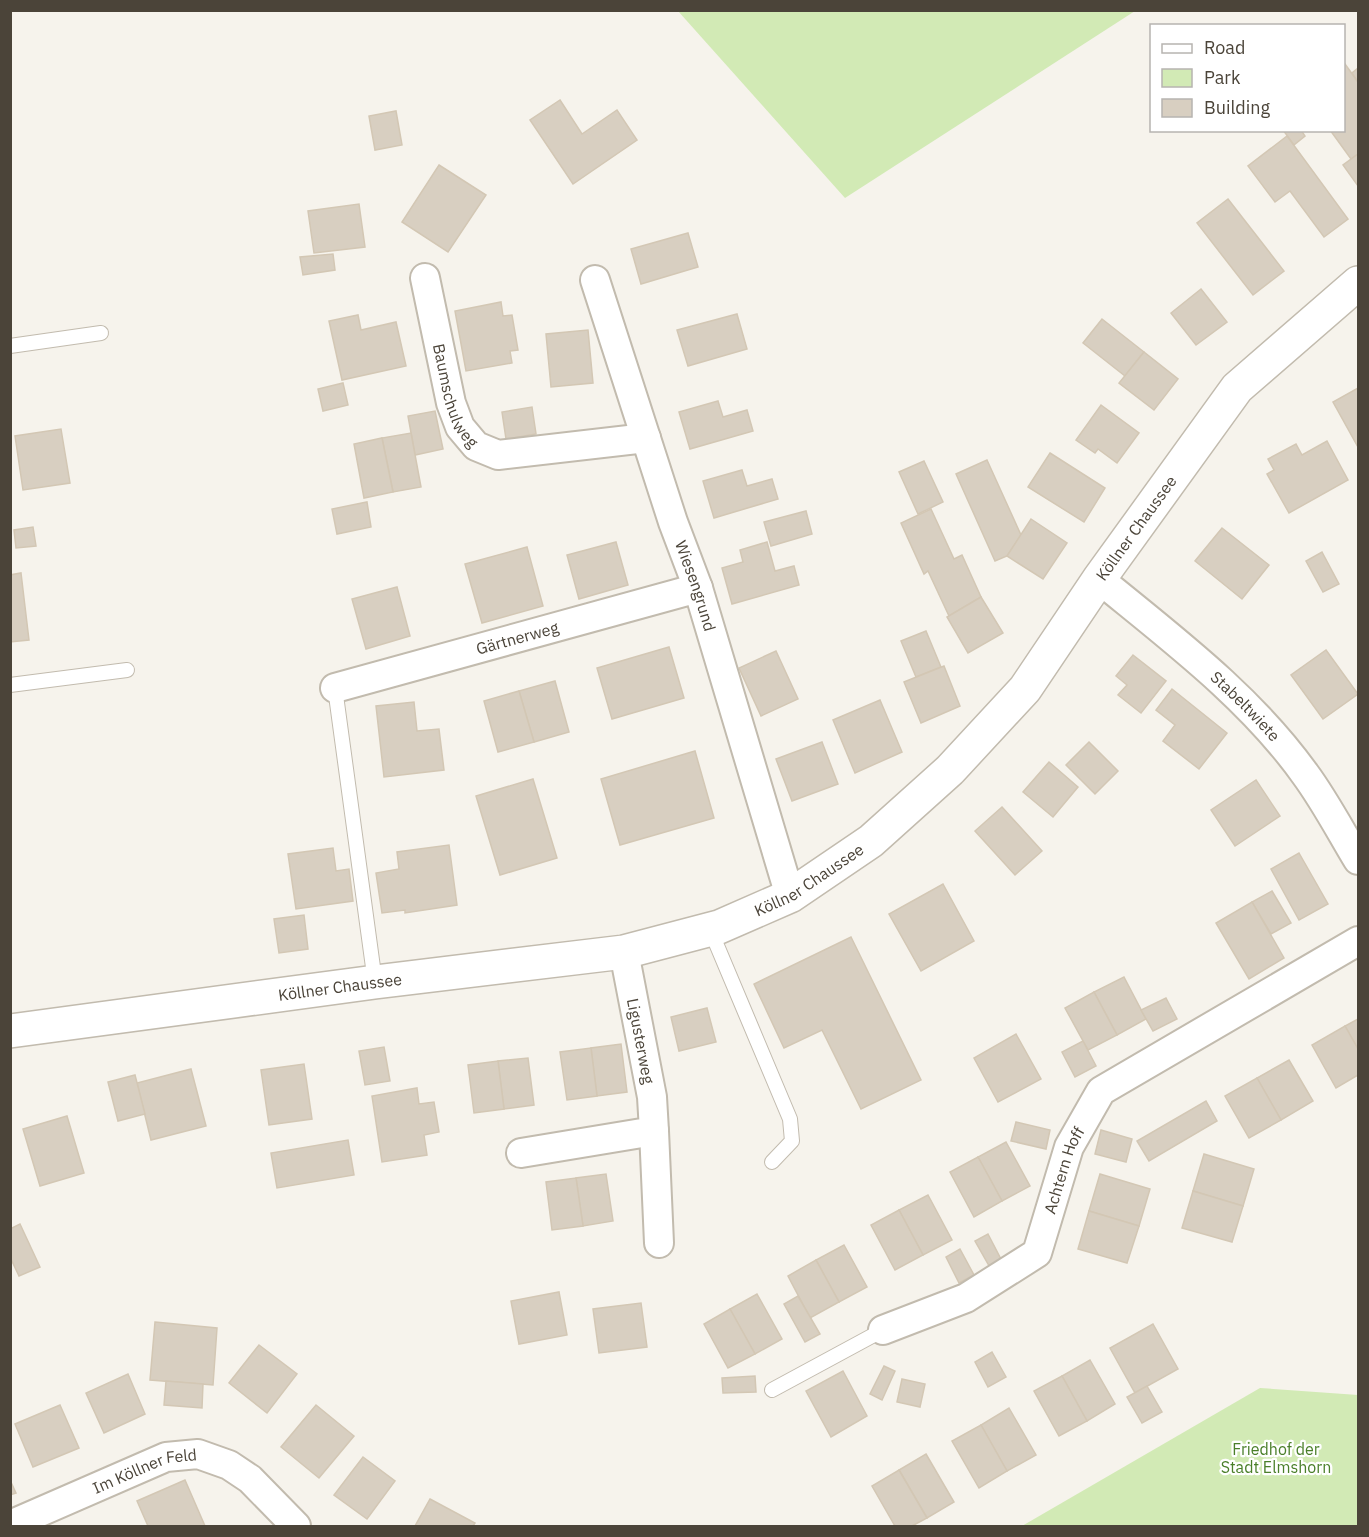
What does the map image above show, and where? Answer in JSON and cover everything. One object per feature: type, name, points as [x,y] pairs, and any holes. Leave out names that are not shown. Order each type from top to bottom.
[{"type":"street","name":"Baumschulweg","points":[[425,278],[451,403],[460,427],[476,446],[498,455],[646,438]]},
{"type":"street","name":"Wiesengrund","points":[[595,280],[673,522],[698,588],[790,896]]},
{"type":"street","name":"Köllner Chaussee","points":[[10,1031],[375,982],[624,952],[719,927],[790,896],[871,841],[950,770],[1025,689],[1099,579],[1238,388],[1359,283]]},
{"type":"street","name":"Stabeltwiete","points":[[1099,579],[1191,655],[1257,717],[1305,774],[1359,860]]},
{"type":"street","name":"Gärtnerweg","points":[[335,688],[698,588]]},
{"type":"street","name":"Achtern Hoff","points":[[883,1330],[966,1298],[1037,1253],[1069,1148],[1101,1091],[1359,941]]},
{"type":"street","name":"Ligusterweg","points":[[624,952],[652,1097],[659,1243]]},
{"type":"street","points":[[521,1153],[654,1131]]},
{"type":"street","name":"Im Köllner Feld","points":[[10,1525],[166,1457],[198,1454],[229,1465],[250,1479],[296,1527]]},
{"type":"lane","points":[[10,346],[102,333]]},
{"type":"lane","points":[[10,685],[127,670]]},
{"type":"lane","points":[[335,688],[375,982]]},
{"type":"lane","points":[[710,929],[790,1119],[792,1141],[772,1162]]},
{"type":"lane","name":"Achtern Hoff","points":[[772,1390],[883,1330]]},
{"type":"green space","points":[[678,11],[1135,11],[845,198]]},
{"type":"green space","name":"Friedhof der Stadt Elmshorn","points":[[1260,1388],[1358,1395],[1358,1526],[1022,1526]]},
{"type":"building","points":[[1345,64],[1358,82],[1358,154],[1351,159],[1331,132],[1345,132]]},
{"type":"building","points":[[1358,68],[1358,82],[1352,73]]},
{"type":"building","points":[[560,100],[582,134],[617,110],[637,140],[573,184],[530,120]]},
{"type":"building","points":[[396,111],[402,145],[375,150],[369,116]]},
{"type":"building","points":[[1284,132],[1302,132],[1305,136],[1294,145]]},
{"type":"building","points":[[1287,136],[1348,219],[1324,237],[1290,191],[1275,202],[1248,166]]},
{"type":"building","points":[[1358,154],[1358,186],[1343,165]]},
{"type":"building","points":[[439,165],[486,195],[448,252],[402,222]]},
{"type":"building","points":[[1228,199],[1284,271],[1253,295],[1197,223]]},
{"type":"building","points":[[359,204],[365,247],[314,253],[308,211]]},
{"type":"building","points":[[688,233],[698,267],[641,284],[631,249]]},
{"type":"building","points":[[333,254],[335,270],[303,275],[300,257]]},
{"type":"building","points":[[1201,289],[1227,322],[1196,345],[1171,313]]},
{"type":"building","points":[[501,302],[503,316],[512,315],[518,350],[510,351],[512,363],[466,371],[455,311]]},
{"type":"building","points":[[737,314],[747,349],[688,366],[677,330]]},
{"type":"building","points":[[358,315],[361,330],[396,322],[406,366],[342,380],[329,321]]},
{"type":"building","points":[[1102,319],[1144,352],[1125,376],[1083,343]]},
{"type":"building","points":[[588,330],[593,383],[551,387],[546,334]]},
{"type":"building","points":[[1144,352],[1178,379],[1154,410],[1119,383]]},
{"type":"building","points":[[343,383],[348,405],[323,411],[318,389]]},
{"type":"building","points":[[1358,388],[1358,447],[1333,402]]},
{"type":"building","points":[[718,401],[723,417],[747,410],[753,431],[690,449],[679,412]]},
{"type":"building","points":[[1101,405],[1139,433],[1117,463],[1098,449],[1095,453],[1076,440]]},
{"type":"building","points":[[532,407],[536,434],[506,439],[502,412]]},
{"type":"building","points":[[435,411],[443,449],[415,455],[408,416]]},
{"type":"building","points":[[61,429],[70,483],[23,490],[15,436]]},
{"type":"building","points":[[411,433],[421,487],[393,492],[382,438]]},
{"type":"building","points":[[382,438],[393,492],[364,498],[354,444]]},
{"type":"building","points":[[1327,441],[1348,480],[1289,513],[1267,474],[1274,470],[1268,459],[1296,444],[1302,455]]},
{"type":"building","points":[[1050,453],[1105,488],[1084,522],[1028,487]]},
{"type":"building","points":[[987,460],[1021,535],[1007,556],[995,561],[956,474]]},
{"type":"building","points":[[924,461],[943,502],[918,514],[899,472]]},
{"type":"building","points":[[742,470],[747,486],[772,479],[778,499],[714,518],[703,481]]},
{"type":"building","points":[[367,502],[371,527],[337,534],[332,509]]},
{"type":"building","points":[[931,509],[954,559],[962,555],[981,597],[949,616],[928,571],[924,574],[901,523]]},
{"type":"building","points":[[806,511],[812,534],[771,546],[764,522]]},
{"type":"building","points":[[1031,519],[1067,543],[1043,579],[1007,556]]},
{"type":"building","points":[[33,527],[36,546],[16,548],[14,530]]},
{"type":"building","points":[[1222,528],[1269,565],[1242,599],[1195,561]]},
{"type":"building","points":[[616,542],[628,585],[579,599],[567,555]]},
{"type":"building","points":[[767,542],[775,571],[794,566],[799,585],[732,604],[722,568],[743,562],[740,550]]},
{"type":"building","points":[[527,547],[543,606],[482,623],[465,564]]},
{"type":"building","points":[[1322,552],[1339,584],[1323,592],[1306,561]]},
{"type":"building","points":[[21,573],[29,640],[10,642],[10,575]]},
{"type":"building","points":[[397,587],[410,636],[366,649],[352,599]]},
{"type":"building","points":[[981,597],[1003,633],[968,653],[947,617]]},
{"type":"building","points":[[926,631],[941,667],[916,677],[901,641]]},
{"type":"building","points":[[669,647],[684,698],[612,719],[597,668]]},
{"type":"building","points":[[1326,650],[1358,694],[1323,719],[1291,675]]},
{"type":"building","points":[[776,651],[798,699],[761,716],[739,668]]},
{"type":"building","points":[[1133,655],[1166,681],[1141,713],[1118,695],[1127,685],[1116,676]]},
{"type":"building","points":[[944,666],[960,706],[921,723],[904,682]]},
{"type":"building","points":[[555,681],[569,732],[534,742],[519,691]]},
{"type":"building","points":[[1172,689],[1227,733],[1199,769],[1163,741],[1175,725],[1156,710]]},
{"type":"building","points":[[519,691],[534,742],[498,752],[484,701]]},
{"type":"building","points":[[880,700],[902,752],[855,773],[833,720]]},
{"type":"building","points":[[414,702],[417,731],[439,729],[444,770],[384,777],[376,706]]},
{"type":"building","points":[[822,742],[838,784],[792,801],[776,759]]},
{"type":"building","points":[[1089,742],[1118,771],[1095,794],[1066,765]]},
{"type":"building","points":[[695,751],[714,818],[620,845],[601,779]]},
{"type":"building","points":[[1049,762],[1078,787],[1053,817],[1023,792]]},
{"type":"building","points":[[533,779],[557,858],[500,875],[476,796]]},
{"type":"building","points":[[1256,780],[1280,816],[1235,846],[1211,810]]},
{"type":"building","points":[[1002,807],[1042,851],[1015,875],[975,831]]},
{"type":"building","points":[[449,845],[457,905],[405,913],[405,910],[382,913],[376,873],[399,869],[397,852]]},
{"type":"building","points":[[333,848],[336,871],[349,869],[353,901],[296,909],[288,854]]},
{"type":"building","points":[[1299,853],[1328,904],[1299,920],[1271,869]]},
{"type":"building","points":[[943,884],[974,941],[921,971],[889,914]]},
{"type":"building","points":[[1272,891],[1291,923],[1271,934],[1252,902]]},
{"type":"building","points":[[1252,902],[1284,958],[1249,979],[1216,923]]},
{"type":"building","points":[[304,915],[308,949],[279,953],[274,919]]},
{"type":"building","points":[[851,937],[921,1080],[861,1109],[822,1030],[784,1048],[754,984]]},
{"type":"building","points":[[1124,977],[1146,1019],[1117,1035],[1094,992]]},
{"type":"building","points":[[1094,992],[1117,1035],[1088,1050],[1065,1008]]},
{"type":"building","points":[[1166,998],[1177,1019],[1153,1031],[1141,1010]]},
{"type":"building","points":[[707,1008],[716,1042],[679,1051],[671,1017]]},
{"type":"building","points":[[1358,1019],[1358,1049],[1345,1026]]},
{"type":"building","points":[[1345,1026],[1358,1049],[1358,1075],[1336,1088],[1312,1045]]},
{"type":"building","points":[[1016,1034],[1041,1079],[998,1102],[974,1058]]},
{"type":"building","points":[[1083,1041],[1096,1066],[1075,1077],[1062,1052]]},
{"type":"building","points":[[621,1044],[627,1092],[597,1096],[591,1048]]},
{"type":"building","points":[[384,1047],[390,1081],[365,1085],[359,1051]]},
{"type":"building","points":[[591,1048],[597,1096],[567,1100],[560,1052]]},
{"type":"building","points":[[528,1058],[534,1105],[504,1109],[498,1061]]},
{"type":"building","points":[[1289,1060],[1313,1101],[1281,1120],[1257,1078]]},
{"type":"building","points":[[498,1061],[504,1109],[474,1113],[468,1065]]},
{"type":"building","points":[[304,1064],[312,1119],[269,1125],[261,1070]]},
{"type":"building","points":[[191,1069],[206,1126],[151,1140],[137,1083]]},
{"type":"building","points":[[135,1075],[145,1114],[118,1121],[108,1082]]},
{"type":"building","points":[[1257,1078],[1281,1120],[1249,1138],[1225,1096]]},
{"type":"building","points":[[417,1088],[419,1104],[434,1102],[439,1132],[424,1135],[427,1155],[382,1162],[372,1096]]},
{"type":"building","points":[[1206,1101],[1217,1121],[1149,1161],[1137,1141]]},
{"type":"building","points":[[67,1116],[84,1173],[40,1186],[23,1129]]},
{"type":"building","points":[[1016,1122],[1050,1130],[1046,1149],[1011,1141]]},
{"type":"building","points":[[1101,1130],[1132,1139],[1126,1162],[1095,1154]]},
{"type":"building","points":[[348,1140],[354,1175],[277,1188],[271,1153]]},
{"type":"building","points":[[1006,1142],[1030,1186],[1002,1201],[978,1157]]},
{"type":"building","points":[[1204,1154],[1254,1169],[1243,1206],[1193,1191]]},
{"type":"building","points":[[978,1157],[1002,1201],[974,1217],[950,1172]]},
{"type":"building","points":[[606,1174],[613,1221],[583,1226],[576,1178]]},
{"type":"building","points":[[1100,1174],[1150,1189],[1139,1226],[1089,1211]]},
{"type":"building","points":[[576,1178],[583,1226],[552,1230],[546,1182]]},
{"type":"building","points":[[1193,1191],[1243,1206],[1232,1242],[1182,1228]]},
{"type":"building","points":[[928,1195],[952,1240],[923,1255],[899,1210]]},
{"type":"building","points":[[899,1210],[923,1255],[895,1270],[871,1225]]},
{"type":"building","points":[[1089,1211],[1139,1226],[1127,1263],[1078,1249]]},
{"type":"building","points":[[20,1224],[40,1267],[19,1276],[10,1257],[10,1229]]},
{"type":"building","points":[[988,1234],[1004,1265],[992,1271],[975,1241]]},
{"type":"building","points":[[844,1245],[867,1287],[839,1302],[816,1260]]},
{"type":"building","points":[[960,1249],[974,1275],[959,1283],[946,1257]]},
{"type":"building","points":[[816,1260],[839,1302],[810,1318],[788,1276]]},
{"type":"building","points":[[559,1292],[567,1335],[519,1344],[511,1301]]},
{"type":"building","points":[[757,1294],[782,1339],[755,1354],[730,1309]]},
{"type":"building","points":[[798,1296],[820,1334],[805,1342],[784,1304]]},
{"type":"building","points":[[641,1303],[647,1347],[599,1353],[593,1309]]},
{"type":"building","points":[[730,1309],[755,1354],[728,1368],[704,1324]]},
{"type":"building","points":[[155,1322],[217,1328],[213,1385],[150,1380]]},
{"type":"building","points":[[1153,1324],[1178,1369],[1135,1393],[1110,1348]]},
{"type":"building","points":[[259,1345],[297,1374],[267,1413],[229,1383]]},
{"type":"building","points":[[992,1352],[1006,1377],[988,1387],[975,1362]]},
{"type":"building","points":[[1090,1360],[1115,1404],[1087,1421],[1062,1376]]},
{"type":"building","points":[[884,1366],[895,1371],[882,1400],[870,1394]]},
{"type":"building","points":[[843,1371],[867,1416],[831,1437],[806,1391]]},
{"type":"building","points":[[128,1374],[145,1414],[104,1433],[86,1393]]},
{"type":"building","points":[[755,1376],[756,1392],[723,1393],[722,1378]]},
{"type":"building","points":[[1062,1376],[1087,1421],[1059,1436],[1034,1391]]},
{"type":"building","points":[[902,1379],[925,1384],[920,1407],[897,1402]]},
{"type":"building","points":[[166,1381],[203,1384],[202,1408],[164,1405]]},
{"type":"building","points":[[1147,1386],[1162,1412],[1142,1423],[1127,1397]]},
{"type":"building","points":[[60,1405],[79,1448],[33,1467],[15,1424]]},
{"type":"building","points":[[316,1405],[354,1436],[319,1478],[281,1447]]},
{"type":"building","points":[[1009,1408],[1036,1455],[1007,1471],[981,1425]]},
{"type":"building","points":[[981,1425],[1007,1471],[979,1488],[952,1441]]},
{"type":"building","points":[[926,1454],[954,1502],[927,1518],[899,1470]]},
{"type":"building","points":[[363,1457],[395,1481],[367,1519],[334,1495]]},
{"type":"building","points":[[899,1470],[927,1518],[912,1526],[895,1526],[872,1486]]},
{"type":"building","points":[[10,1480],[16,1493],[10,1495]]},
{"type":"building","points":[[185,1480],[205,1526],[148,1526],[137,1501]]},
{"type":"building","points":[[430,1499],[475,1523],[473,1526],[415,1526]]}]
